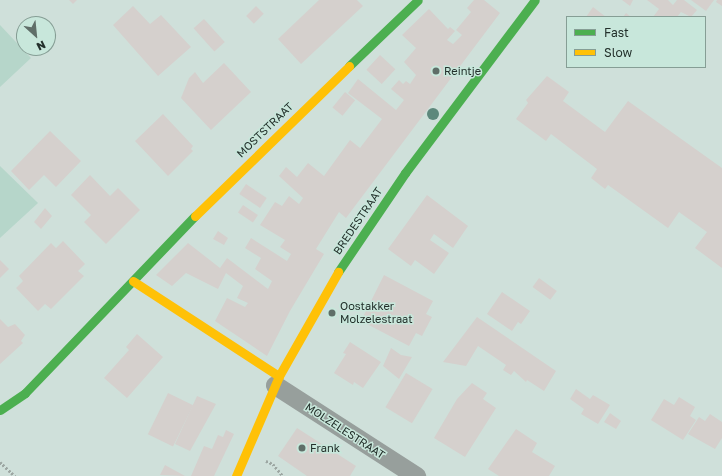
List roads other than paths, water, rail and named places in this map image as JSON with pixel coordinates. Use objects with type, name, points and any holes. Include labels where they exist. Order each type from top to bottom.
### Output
[{"type":"street","name":"MOSTSTRAAT","points":[[0,410],[25,393],[218,192],[418,0]]},
{"type":"street","name":"BREDESTRAAT","points":[[236,476],[277,381],[334,278],[405,174],[535,0]]},
{"type":"street","points":[[133,281],[277,381]]},
{"type":"street","name":"MOLZELESTRAAT","points":[[277,381],[416,476]]},
{"type":"place","name":"Reintje","points":[[436,71]]},
{"type":"place","name":"Oostakker Molzelestraat","points":[[332,313]]},
{"type":"place","name":"Frank","points":[[302,448]]}]
